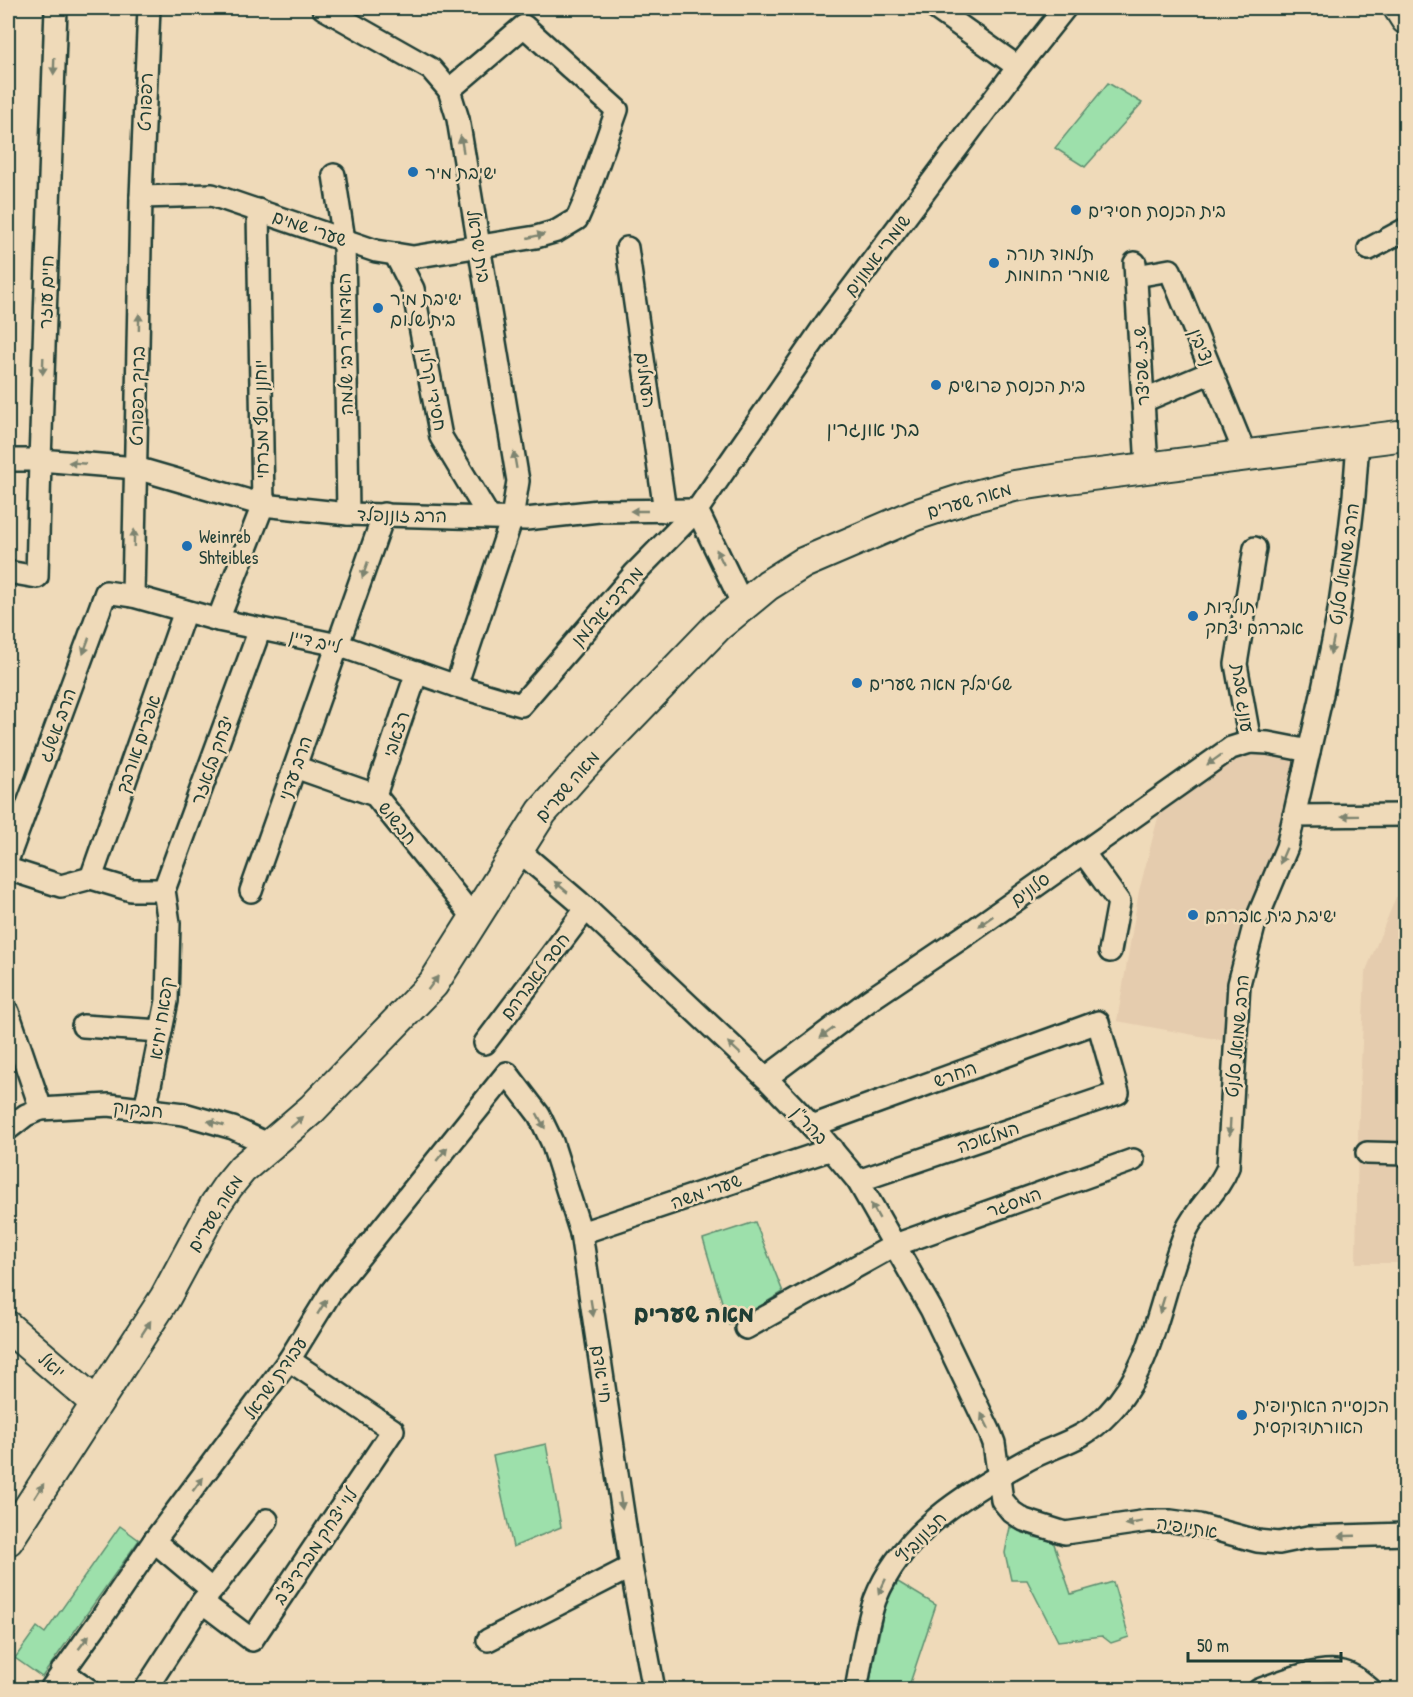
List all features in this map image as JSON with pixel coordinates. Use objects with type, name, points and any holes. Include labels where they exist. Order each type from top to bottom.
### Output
[{"type":"street","name":"חיים עוזר","points":[[8,572],[37,577],[57,8]]},
{"type":"street","name":"רפפורט","points":[[141,197],[149,8]]},
{"type":"street","name":"בית ישראל","points":[[323,8],[430,69],[449,90],[458,119],[518,481],[512,518]]},
{"type":"street","points":[[935,8],[1018,67]]},
{"type":"street","name":"שומרי אמונים","points":[[697,510],[829,319],[1065,8]]},
{"type":"street","points":[[1399,8],[1406,19]]},
{"type":"street","name":"שערי שמים","points":[[141,197],[212,195],[376,251],[413,257],[536,237],[556,231],[577,219],[617,110],[524,26],[449,90]]},
{"type":"street","name":"האדמו\"ר רבי שלמה","points":[[334,175],[344,240],[348,514]]},
{"type":"street","name":"ברוך רפפורט","points":[[133,596],[141,197]]},
{"type":"street","name":"יוחנן יוסף מזרחי","points":[[218,620],[263,505],[258,210]]},
{"type":"street","points":[[1369,249],[1406,229]]},
{"type":"street","name":"העמלים","points":[[627,248],[665,511]]},
{"type":"street","name":"חסידי קרלין","points":[[395,254],[413,290],[441,437],[489,517]]},
{"type":"street","name":"נציבין","points":[[1136,270],[1170,270],[1246,456]]},
{"type":"street","name":"ש.ז. שפיצר","points":[[1136,270],[1147,468]]},
{"type":"street","points":[[1143,401],[1212,372]]},
{"type":"street","name":"מאה שערים","points":[[8,1540],[165,1299],[215,1205],[228,1186],[242,1169],[312,1109],[427,990],[542,812],[581,768],[717,627],[768,585],[803,563],[904,520],[949,503],[1014,486],[1406,435]]},
{"type":"street","name":"הרב שמואל סלנט","points":[[998,1477],[1027,1460],[1065,1445],[1087,1432],[1117,1405],[1143,1360],[1187,1230],[1199,1209],[1223,1179],[1228,1167],[1239,984],[1254,926],[1287,847],[1309,751],[1339,607],[1354,496],[1358,442]]},
{"type":"street","name":"הרב זוננפלד","points":[[8,460],[40,460],[136,468],[263,505],[348,514],[526,519],[599,511],[697,510]]},
{"type":"street","points":[[697,510],[743,605]]},
{"type":"street","name":"מרדכי אדלמן","points":[[521,705],[635,573],[697,510]]},
{"type":"street","name":"הרב עדני","points":[[251,891],[384,514]]},
{"type":"street","points":[[456,686],[512,518]]},
{"type":"street","name":"עונג שבת","points":[[1250,742],[1236,664],[1254,548]]},
{"type":"street","name":"לייב דיין","points":[[106,592],[133,596],[218,620],[338,645],[456,686],[521,705]]},
{"type":"street","name":"הרב אשלג","points":[[8,858],[106,592]]},
{"type":"street","name":"אפרים אורבך","points":[[91,878],[185,611]]},
{"type":"street","name":"יצחק בלאזר","points":[[164,890],[260,629]]},
{"type":"street","name":"רצאבי","points":[[375,795],[417,672]]},
{"type":"street","name":"סלונים","points":[[766,1078],[871,999],[972,931],[1231,748],[1250,742],[1309,751]]},
{"type":"street","name":"חבשוש","points":[[295,767],[375,795],[474,918]]},
{"type":"street","points":[[1294,816],[1406,815]]},
{"type":"street","name":"בהר\"ן","points":[[517,849],[586,909],[766,1078],[812,1126],[858,1181],[931,1309],[989,1430],[994,1443],[998,1477]]},
{"type":"street","points":[[1083,852],[1119,903],[1110,951]]},
{"type":"street","points":[[8,869],[61,886],[91,878],[131,890],[164,890]]},
{"type":"street","name":"קפאח יחיא","points":[[145,1110],[167,1001],[169,923],[164,890]]},
{"type":"street","name":"חסד לאברהם","points":[[484,1043],[586,909]]},
{"type":"street","points":[[8,1012],[41,1109]]},
{"type":"street","name":"החרש","points":[[812,1126],[1098,1022],[1118,1093]]},
{"type":"street","points":[[83,1026],[161,1031]]},
{"type":"street","name":"חיי אדם","points":[[507,1073],[539,1115],[552,1142],[581,1233],[631,1567],[654,1689]]},
{"type":"street","name":"עבודת ישראל","points":[[50,1689],[154,1541],[289,1360],[331,1292],[507,1073]]},
{"type":"street","name":"המלאכה","points":[[858,1181],[1118,1093]]},
{"type":"street","name":"חבקוק","points":[[8,1129],[26,1115],[41,1109],[109,1105],[184,1114],[232,1128],[270,1145]]},
{"type":"street","name":"שערי משה","points":[[581,1233],[831,1149]]},
{"type":"street","points":[[1367,1153],[1406,1154]]},
{"type":"street","name":"המסגר","points":[[746,1328],[896,1245],[1133,1160]]},
{"type":"street","name":"יואל","points":[[8,1327],[96,1403]]},
{"type":"street","name":"לוי יצחק מברדיצ'ב","points":[[154,1541],[252,1640],[393,1430],[289,1360]]},
{"type":"street","name":"אתיופיה","points":[[998,1477],[1002,1500],[1012,1512],[1024,1520],[1065,1533],[1148,1521],[1171,1521],[1199,1525],[1257,1541],[1280,1543],[1308,1537],[1406,1534]]},
{"type":"street","name":"חזונוביץ","points":[[856,1689],[875,1601],[899,1555],[951,1506],[998,1477]]},
{"type":"street","points":[[145,1689],[207,1596],[267,1520]]},
{"type":"street","points":[[488,1640],[631,1567]]},
{"type":"street","points":[[62,1671],[89,1689]]},
{"type":"street","points":[[1259,1689],[1279,1682],[1334,1671],[1354,1676],[1371,1689]]},
{"type":"shaded area","name":"ישיבת בית אברהם","points":[[1248,751],[1296,758],[1279,835],[1242,939],[1227,1041],[1117,1021],[1139,891],[1162,802],[1217,764]]},
{"type":"shaded area","points":[[1396,897],[1405,897],[1405,1263],[1356,1263],[1358,1134],[1365,973]]},
{"type":"green space","points":[[1108,83],[1142,103],[1085,167],[1055,148]]},
{"type":"green space","points":[[755,1222],[783,1292],[729,1325],[703,1239]]},
{"type":"green space","points":[[546,1444],[561,1527],[513,1547],[493,1456]]},
{"type":"green space","points":[[120,1526],[139,1540],[42,1677],[15,1658],[37,1627],[45,1633]]},
{"type":"green space","points":[[1010,1527],[1034,1537],[1053,1541],[1071,1594],[1113,1582],[1129,1637],[1111,1643],[1102,1636],[1058,1641],[1027,1580],[1011,1580],[1005,1553]]},
{"type":"green space","points":[[898,1582],[936,1605],[908,1689],[868,1690],[886,1600]]},
{"type":"place","name":"ישיבת מיר","points":[[413,172]]},
{"type":"place","name":"בית הכנסת חסידים","points":[[1076,210]]},
{"type":"place","name":"תלמוד תורה שומרי החומות","points":[[994,263]]},
{"type":"place","name":"ישיבת מיר בית שלום","points":[[378,308]]},
{"type":"place","name":"בית הכנסת פרושים","points":[[936,385]]},
{"type":"place","name":"Weinreb Shteibles","points":[[187,546]]},
{"type":"place","name":"תולדות אברהם יצחק","points":[[1193,616]]},
{"type":"place","name":"שטיבלך מאה שערים","points":[[857,683]]},
{"type":"place","name":"ישיבת בית אברהם","points":[[1193,915]]},
{"type":"place","name":"הכנסייה האתיופית האורתודוקסית","points":[[1242,1415]]},
{"type":"district","name":"בתי אונגרין","points":[[873,428]]},
{"type":"district","name":"מאה שערים","points":[[694,1313]]}]
